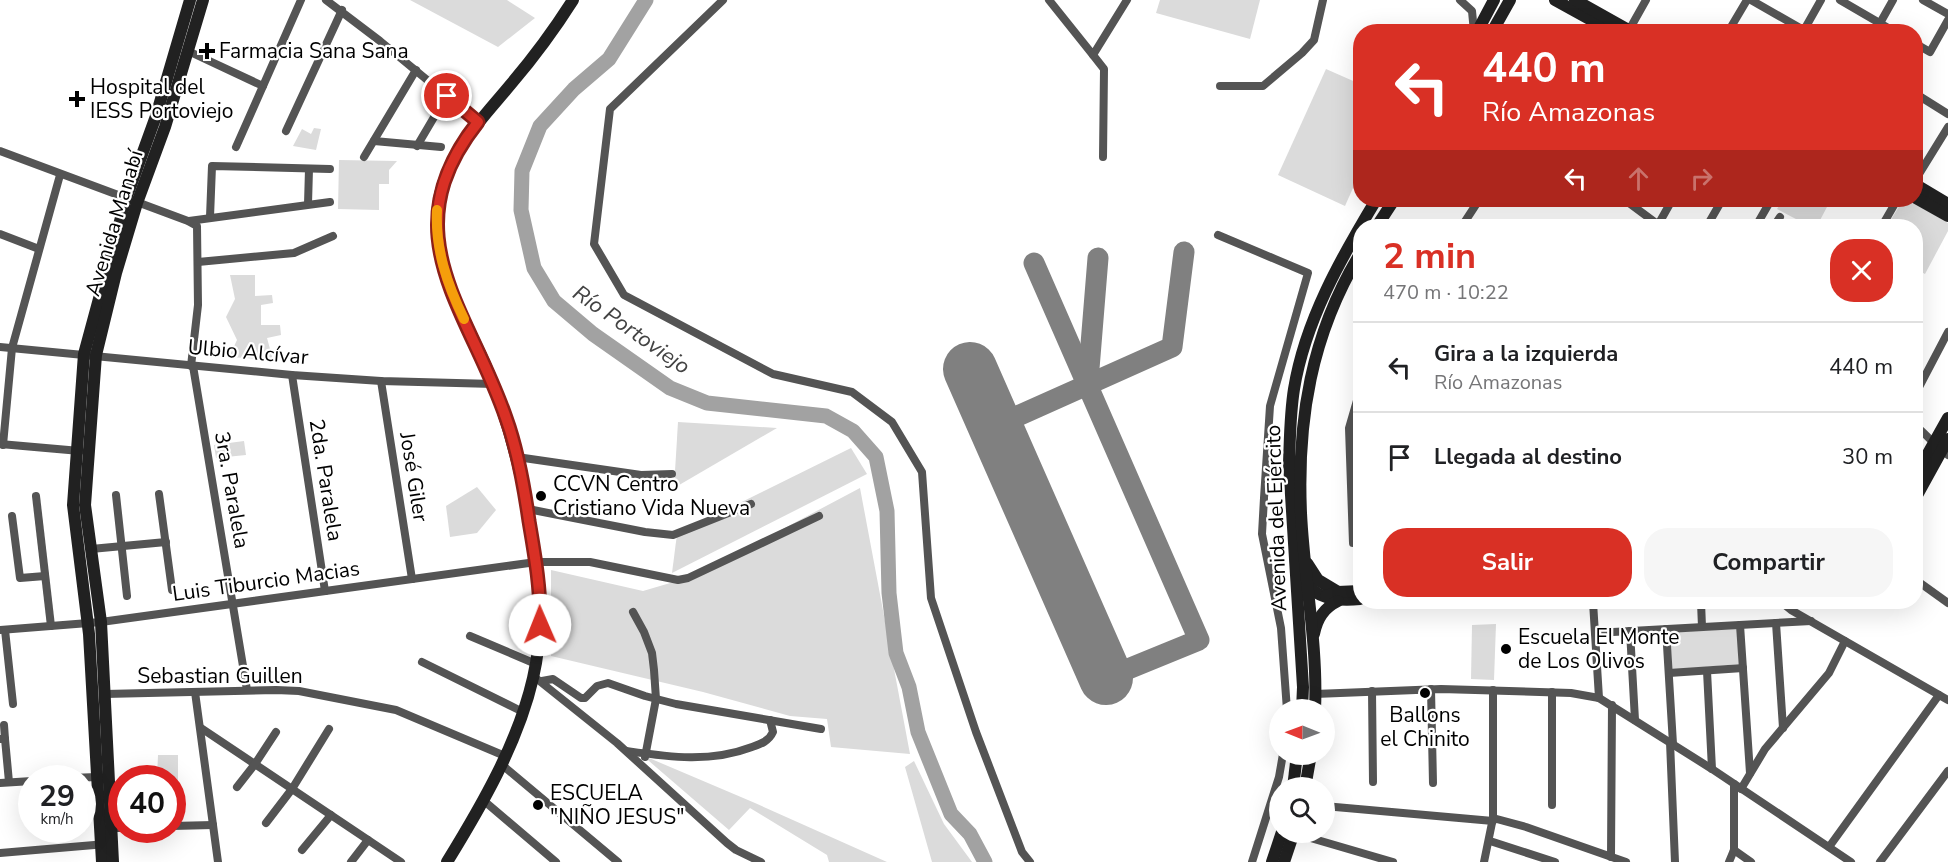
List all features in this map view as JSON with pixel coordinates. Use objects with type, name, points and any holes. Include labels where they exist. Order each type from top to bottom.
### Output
[{"type":"main road","name":"Avenida Manabí","points":[[83,451],[90,354],[117,273],[131,201],[190,0]]},
{"type":"main road","name":"Avenida Manabí","points":[[131,201],[165,127],[203,0]]},
{"type":"main road","points":[[447,862],[483,800],[523,712],[537,674],[541,608],[537,562],[528,509],[510,428],[494,384],[448,283],[437,237],[437,209],[444,179],[457,151],[478,122],[545,42],[573,0]]},
{"type":"main road","points":[[1480,24],[1494,0]]},
{"type":"main road","points":[[1496,24],[1510,0]]},
{"type":"main road","points":[[1555,0],[1598,24]]},
{"type":"main road","points":[[1575,0],[1618,24]]},
{"type":"main road","points":[[1923,189],[1948,204]]},
{"type":"main road","points":[[1923,202],[1948,216]]},
{"type":"main road","name":"Avenida del Ejército","points":[[1300,560],[1289,463],[1294,388],[1306,342],[1322,298],[1353,242]]},
{"type":"main road","name":"Avenida del Ejército","points":[[1303,699],[1300,626],[1300,464],[1303,422],[1307,389],[1327,321],[1353,267]]},
{"type":"main road","points":[[1923,482],[1941,443],[1948,418]]},
{"type":"main road","points":[[1923,466],[1941,443]]},
{"type":"main road","points":[[83,451],[94,623],[97,777],[108,817]]},
{"type":"main road","points":[[83,451],[73,505],[105,694],[108,765]]},
{"type":"main road","points":[[1300,560],[1308,586],[1325,596],[1353,598]]},
{"type":"main road","points":[[1300,560],[1318,580],[1338,596]]},
{"type":"main road","name":"Avenida del Ejército","points":[[1308,586],[1316,699]]},
{"type":"main road","points":[[1312,645],[1315,626],[1321,615],[1338,596],[1353,593]]},
{"type":"main road","points":[[1300,626],[1309,608],[1325,596]]},
{"type":"main road","points":[[102,862],[108,838]]},
{"type":"main road","points":[[1272,862],[1284,843]]},
{"type":"main road","points":[[1284,862],[1288,843]]},
{"type":"main road","points":[[106,844],[113,862]]},
{"type":"street","points":[[236,147],[301,0]]},
{"type":"street","points":[[326,0],[342,10],[417,70],[478,122]]},
{"type":"street","points":[[723,0],[610,109],[594,244],[624,296],[773,374],[852,392],[892,422],[922,472],[931,598],[976,732],[1022,852],[1030,862]]},
{"type":"street","points":[[1049,0],[1104,69],[1103,157]]},
{"type":"street","points":[[1093,55],[1127,0]]},
{"type":"street","points":[[1220,86],[1263,86],[1314,40],[1323,0]]},
{"type":"street","points":[[1460,0],[1473,11],[1475,24]]},
{"type":"street","points":[[1634,24],[1646,0]]},
{"type":"street","points":[[1733,24],[1749,0],[1792,24]]},
{"type":"street","points":[[1809,24],[1821,0]]},
{"type":"street","points":[[1840,0],[1880,23],[1893,0]]},
{"type":"street","points":[[1923,0],[1948,15]]},
{"type":"street","points":[[286,131],[342,10]]},
{"type":"street","points":[[1923,48],[1930,52],[1948,20]]},
{"type":"street","points":[[188,51],[263,86]]},
{"type":"street","points":[[364,157],[417,70]]},
{"type":"street","points":[[1923,98],[1948,114]]},
{"type":"street","points":[[417,146],[443,102]]},
{"type":"street","points":[[1923,168],[1948,127]]},
{"type":"street","points":[[374,141],[441,147]]},
{"type":"street","points":[[0,151],[188,221],[330,202]]},
{"type":"street","points":[[210,218],[212,166],[330,169]]},
{"type":"street","points":[[308,204],[309,169]]},
{"type":"street","points":[[60,175],[12,348],[2,444],[83,451]]},
{"type":"street","points":[[1634,207],[1650,219]]},
{"type":"street","name":"3ra. Paralela","points":[[188,221],[194,223],[198,231],[198,305],[192,366],[247,690]]},
{"type":"street","points":[[0,234],[39,249]]},
{"type":"street","points":[[1218,235],[1308,273],[1270,406],[1263,498],[1262,534],[1281,628],[1286,699]]},
{"type":"street","points":[[198,262],[294,253],[333,236]]},
{"type":"street","points":[[1923,382],[1944,349],[1948,332]]},
{"type":"street","name":"Ulbio Alcívar","points":[[0,347],[292,375],[381,381],[494,384]]},
{"type":"street","name":"2da. Paralela","points":[[292,375],[325,591]]},
{"type":"street","name":"José Giler","points":[[381,381],[412,579]]},
{"type":"street","points":[[1353,414],[1349,428],[1353,543]]},
{"type":"street","points":[[1923,431],[1941,443]]},
{"type":"street","points":[[517,458],[640,475],[672,474]]},
{"type":"street","points":[[159,494],[172,590]]},
{"type":"street","points":[[116,495],[127,596]]},
{"type":"street","points":[[36,496],[51,627]]},
{"type":"street","points":[[528,509],[645,532],[673,535],[751,504]]},
{"type":"street","points":[[12,516],[20,578],[45,576]]},
{"type":"street","name":"Luis Tiburcio Macias","points":[[3,630],[94,623],[537,562],[590,562],[678,580],[688,578],[819,516]]},
{"type":"street","points":[[90,549],[166,542]]},
{"type":"street","points":[[1923,585],[1948,603]]},
{"type":"street","points":[[1593,609],[1599,698]]},
{"type":"street","points":[[1701,609],[1702,627]]},
{"type":"street","points":[[1792,609],[1948,700]]},
{"type":"street","points":[[633,612],[652,653],[656,699],[643,766]]},
{"type":"street","points":[[1595,633],[1811,621]]},
{"type":"street","points":[[1776,623],[1783,728]]},
{"type":"street","points":[[1740,625],[1750,773]]},
{"type":"street","points":[[1666,629],[1675,862]]},
{"type":"street","points":[[3,630],[13,704]]},
{"type":"street","points":[[1630,631],[1635,720]]},
{"type":"street","points":[[470,636],[537,674],[643,766],[747,862]]},
{"type":"street","points":[[1729,862],[1734,850],[1738,786],[1750,773],[1765,749],[1829,673],[1845,641]]},
{"type":"street","points":[[422,662],[523,712]]},
{"type":"street","points":[[1669,673],[1743,668]]},
{"type":"street","points":[[1707,670],[1712,769]]},
{"type":"street","points":[[537,674],[553,678],[581,698],[585,698],[597,686],[608,682],[656,699],[821,729]]},
{"type":"street","points":[[1316,694],[1431,689],[1552,692],[1599,698],[1712,769],[1851,862]]},
{"type":"street","points":[[1431,689],[1433,783]]},
{"type":"street","name":"Sebastian Guillen","points":[[105,694],[247,690],[299,691],[375,705],[404,713],[503,760],[618,862]]},
{"type":"street","points":[[1484,862],[1493,820],[1493,690]]},
{"type":"street","points":[[1372,691],[1373,782]]},
{"type":"street","points":[[195,692],[218,862]]},
{"type":"street","points":[[1552,692],[1552,805]]},
{"type":"street","points":[[1829,847],[1939,695]]},
{"type":"street","points":[[1611,857],[1612,705]]},
{"type":"street","points":[[627,752],[681,758],[736,754],[760,744],[771,736],[773,727],[770,720]]},
{"type":"street","points":[[4,725],[2,739],[5,782]]},
{"type":"street","points":[[201,728],[401,862]]},
{"type":"street","points":[[266,824],[292,789],[329,729]]},
{"type":"street","points":[[237,787],[276,732]]},
{"type":"street","points":[[1252,862],[1281,765]]},
{"type":"street","points":[[1880,862],[1948,771]]},
{"type":"street","points":[[483,800],[556,862]]},
{"type":"street","points":[[1335,807],[1493,820],[1526,826],[1626,862]]},
{"type":"street","points":[[302,850],[331,815]]},
{"type":"street","points":[[186,826],[213,825]]},
{"type":"street","points":[[351,862],[368,840]]},
{"type":"street","points":[[1490,841],[1555,862]]},
{"type":"street","points":[[1319,843],[1362,858],[1393,862]]},
{"type":"street","points":[[0,853],[106,844]]},
{"type":"street","points":[[736,850],[761,862]]},
{"type":"street","points":[[1734,850],[1750,862]]},
{"type":"street","points":[[1593,862],[1597,852]]},
{"type":"shaded area","points":[[410,0],[507,0],[535,18],[498,47]]},
{"type":"shaded area","points":[[1160,0],[1260,0],[1250,39],[1156,13]]},
{"type":"shaded area","points":[[1326,69],[1353,81],[1353,188],[1345,206],[1278,175]]},
{"type":"shaded area","points":[[314,128],[321,129],[316,150],[293,146],[302,129],[311,134]]},
{"type":"shaded area","points":[[339,160],[397,161],[389,170],[389,184],[379,184],[379,210],[338,209]]},
{"type":"shaded area","points":[[1778,207],[1827,207],[1821,219],[1796,219],[1777,209]]},
{"type":"shaded area","points":[[1899,207],[1922,207],[1948,223],[1948,231],[1925,274],[1923,273],[1923,219],[1891,219]]},
{"type":"shaded area","points":[[230,275],[255,275],[255,296],[272,295],[273,303],[261,305],[261,325],[280,325],[281,335],[267,338],[273,360],[229,357],[237,340],[226,317],[235,299]]},
{"type":"shaded area","points":[[678,422],[777,428],[674,488]]},
{"type":"shaded area","points":[[244,441],[246,455],[216,458],[214,445]]},
{"type":"shaded area","points":[[851,448],[867,474],[672,573],[677,534]]},
{"type":"shaded area","points":[[477,487],[496,510],[477,533],[450,537],[446,506]]},
{"type":"shaded area","points":[[860,488],[910,754],[831,747],[827,719],[790,716],[703,692],[551,656],[551,570],[643,591],[694,576]]},
{"type":"shaded area","points":[[1496,624],[1494,680],[1471,679],[1472,625]]},
{"type":"shaded area","points":[[1737,629],[1739,664],[1672,670],[1670,632]]},
{"type":"shaded area","points":[[158,755],[178,755],[178,765],[158,765]]},
{"type":"shaded area","points":[[642,755],[887,862],[829,862],[827,855],[750,808],[729,830]]},
{"type":"shaded area","points":[[914,761],[944,824],[972,862],[932,862],[905,767]]},
{"type":"waterway","name":"Río Portoviejo","points":[[646,0],[609,59],[574,89],[540,126],[522,171],[521,210],[534,268],[554,301],[593,334],[670,388],[707,403],[826,416],[853,431],[876,457],[887,511],[889,593],[896,653],[909,687],[918,732],[951,814],[970,834],[985,862]]},
{"type":"taxiway","points":[[995,426],[1172,347],[1184,252]]},
{"type":"taxiway","points":[[1088,381],[1098,258]]},
{"type":"taxiway","points":[[1034,263],[1199,640],[1106,678]]},
{"type":"runway","points":[[970,369],[1106,678]]},
{"type":"slow traffic","points":[[437,210],[436,224],[440,254],[445,274],[464,319]]},
{"type":"place","name":"Farmacia Sana Sana","points":[[207,51]]},
{"type":"place","name":"Hospital del IESS Portoviejo","points":[[77,99]]},
{"type":"place","name":"CCVN Centro Cristiano Vida Nueva","points":[[541,496]]},
{"type":"place","name":"Escuela El Monte de Los Olivos","points":[[1506,649]]},
{"type":"place","name":"Ballons el Chinito","points":[[1425,693]]},
{"type":"place","name":"ESCUELA \"NIÑO JESUS\"","points":[[538,805]]},
{"type":"route","points":[[447,96],[478,122],[452,159],[444,179],[437,209],[437,237],[445,274],[494,384],[510,428],[537,562],[541,608],[540,625]]}]
